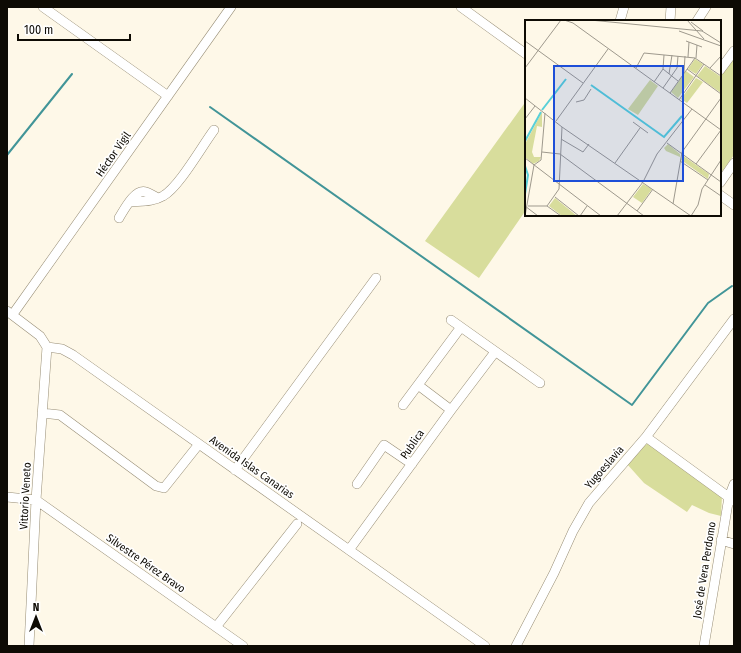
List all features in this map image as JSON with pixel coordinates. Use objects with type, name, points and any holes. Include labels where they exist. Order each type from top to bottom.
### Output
[{"type":"street","points":[[43,7],[168,96]]},
{"type":"street","name":"Héctor Vigil","points":[[10,313],[231,7]]},
{"type":"street","points":[[670,20],[671,7]]},
{"type":"street","points":[[698,20],[706,7]]},
{"type":"street","points":[[467,9],[525,53]]},
{"type":"street","points":[[721,69],[734,51]]},
{"type":"street","points":[[119,218],[130,202],[158,198],[172,189],[214,130]]},
{"type":"street","points":[[721,181],[734,163]]},
{"type":"street","points":[[721,196],[734,205]]},
{"type":"street","points":[[236,470],[376,278]]},
{"type":"street","points":[[10,313],[40,336],[47,347]]},
{"type":"street","name":"Yugoeslavia","points":[[516,646],[554,573],[573,531],[589,503],[646,436],[734,319]]},
{"type":"street","points":[[451,320],[540,383]]},
{"type":"street","points":[[404,405],[461,327]]},
{"type":"street","name":"Avenida Islas Canarias","points":[[47,347],[62,349],[74,355],[485,646]]},
{"type":"street","name":"Vittorio Veneto","points":[[29,646],[36,500],[47,347]]},
{"type":"street","name":"Publica","points":[[349,550],[495,352]]},
{"type":"street","points":[[418,385],[451,410]]},
{"type":"street","points":[[42,413],[60,415],[156,486],[164,488],[199,444]]},
{"type":"street","points":[[646,436],[732,499]]},
{"type":"street","points":[[357,484],[384,445],[412,464]]},
{"type":"street","name":"José de Vera Perdomo","points":[[704,646],[721,540],[732,499],[734,484]]},
{"type":"street","points":[[7,497],[36,500]]},
{"type":"street","name":"Silvestre Pérez Bravo","points":[[36,500],[243,646]]},
{"type":"street","points":[[216,627],[297,524]]},
{"type":"street","points":[[721,540],[734,544]]},
{"type":"green space","points":[[734,57],[734,155],[721,173],[721,76]]},
{"type":"green space","points":[[525,104],[525,211],[479,278],[425,241]]},
{"type":"green space","points":[[647,444],[650,444],[722,496],[721,516],[709,513],[692,505],[687,512],[644,483],[627,464]]},
{"type":"waterway","points":[[7,155],[72,74]]},
{"type":"waterway","points":[[210,107],[632,405],[708,303],[732,286]]}]
